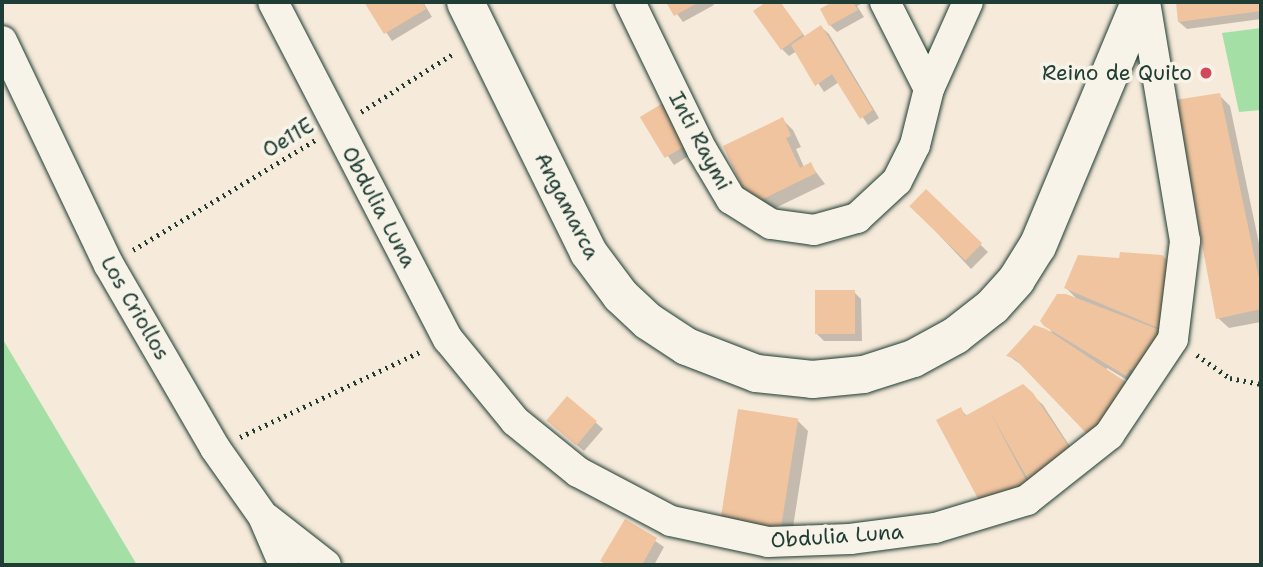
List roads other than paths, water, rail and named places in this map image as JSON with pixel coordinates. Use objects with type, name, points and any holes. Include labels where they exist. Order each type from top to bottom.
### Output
[{"type":"street","name":"Obdulia Luna","points":[[272,2],[448,339],[515,421],[578,472],[671,521],[768,542],[850,539],[935,528],[1027,500],[1109,435],[1173,339],[1185,241],[1142,2]]},
{"type":"street","name":"Angamarca","points":[[465,2],[588,252],[620,295],[648,321],[686,346],[756,373],[812,379],[863,374],[913,358],[955,335],[992,306],[1016,279],[1038,246],[1142,2]]},
{"type":"street","name":"Inti Raymi","points":[[630,2],[702,150],[731,199],[771,224],[814,230],[857,218],[897,181],[915,145],[929,89],[968,2]]},
{"type":"street","points":[[886,2],[929,89]]},
{"type":"street","name":"Los Criollos","points":[[2,41],[109,265],[215,448],[263,516],[284,565]]},
{"type":"street","points":[[263,516],[326,565]]},
{"type":"place","name":"Reino de Quito","points":[[1206,73]]}]
